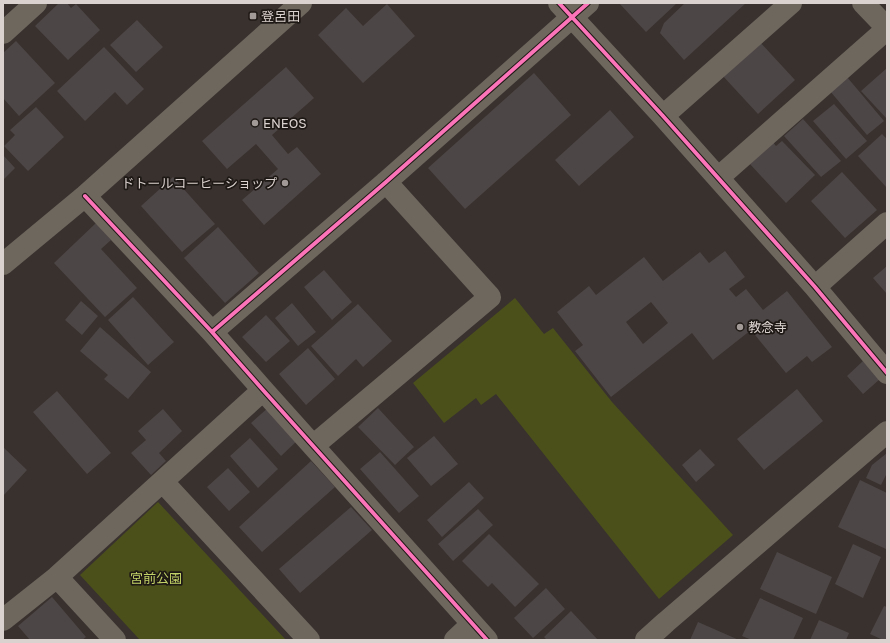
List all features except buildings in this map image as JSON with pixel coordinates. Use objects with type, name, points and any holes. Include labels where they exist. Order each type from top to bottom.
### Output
[{"type":"street","points":[[3,33],[36,3]]},
{"type":"street","points":[[3,264],[86,196],[301,3]]},
{"type":"street","points":[[212,332],[386,182],[566,10],[588,3]]},
{"type":"street","points":[[663,116],[791,3]]},
{"type":"street","points":[[718,178],[887,29],[863,3]]},
{"type":"street","points":[[566,10],[663,116],[815,287],[887,373]]},
{"type":"street","points":[[313,446],[490,298],[386,182]]},
{"type":"street","points":[[86,196],[212,332],[487,640]]},
{"type":"street","points":[[815,287],[887,222]]},
{"type":"street","points":[[3,620],[57,577],[263,390]]},
{"type":"street","points":[[646,640],[887,432]]},
{"type":"street","points":[[163,482],[309,640]]},
{"type":"street","points":[[57,577],[115,640]]},
{"type":"street","points":[[455,640],[472,624]]},
{"type":"green space","points":[[515,298],[544,334],[553,328],[612,402],[733,535],[659,599],[496,394],[481,405],[476,398],[444,423],[413,383]]},
{"type":"green space","name":"宮前公園","points":[[158,502],[286,640],[140,640],[80,575]]},
{"type":"cycle path","points":[[559,3],[663,116],[815,287],[887,373]]},
{"type":"cycle path","points":[[212,332],[386,182],[588,3]]},
{"type":"cycle path","points":[[85,196],[212,332],[487,640]]},
{"type":"place","name":"登呂田","points":[[253,16]]},
{"type":"place","name":"ENEOS","points":[[255,123]]},
{"type":"place","name":"ドトールコーヒーショップ","points":[[285,183]]},
{"type":"place","name":"教念寺","points":[[740,327]]}]
